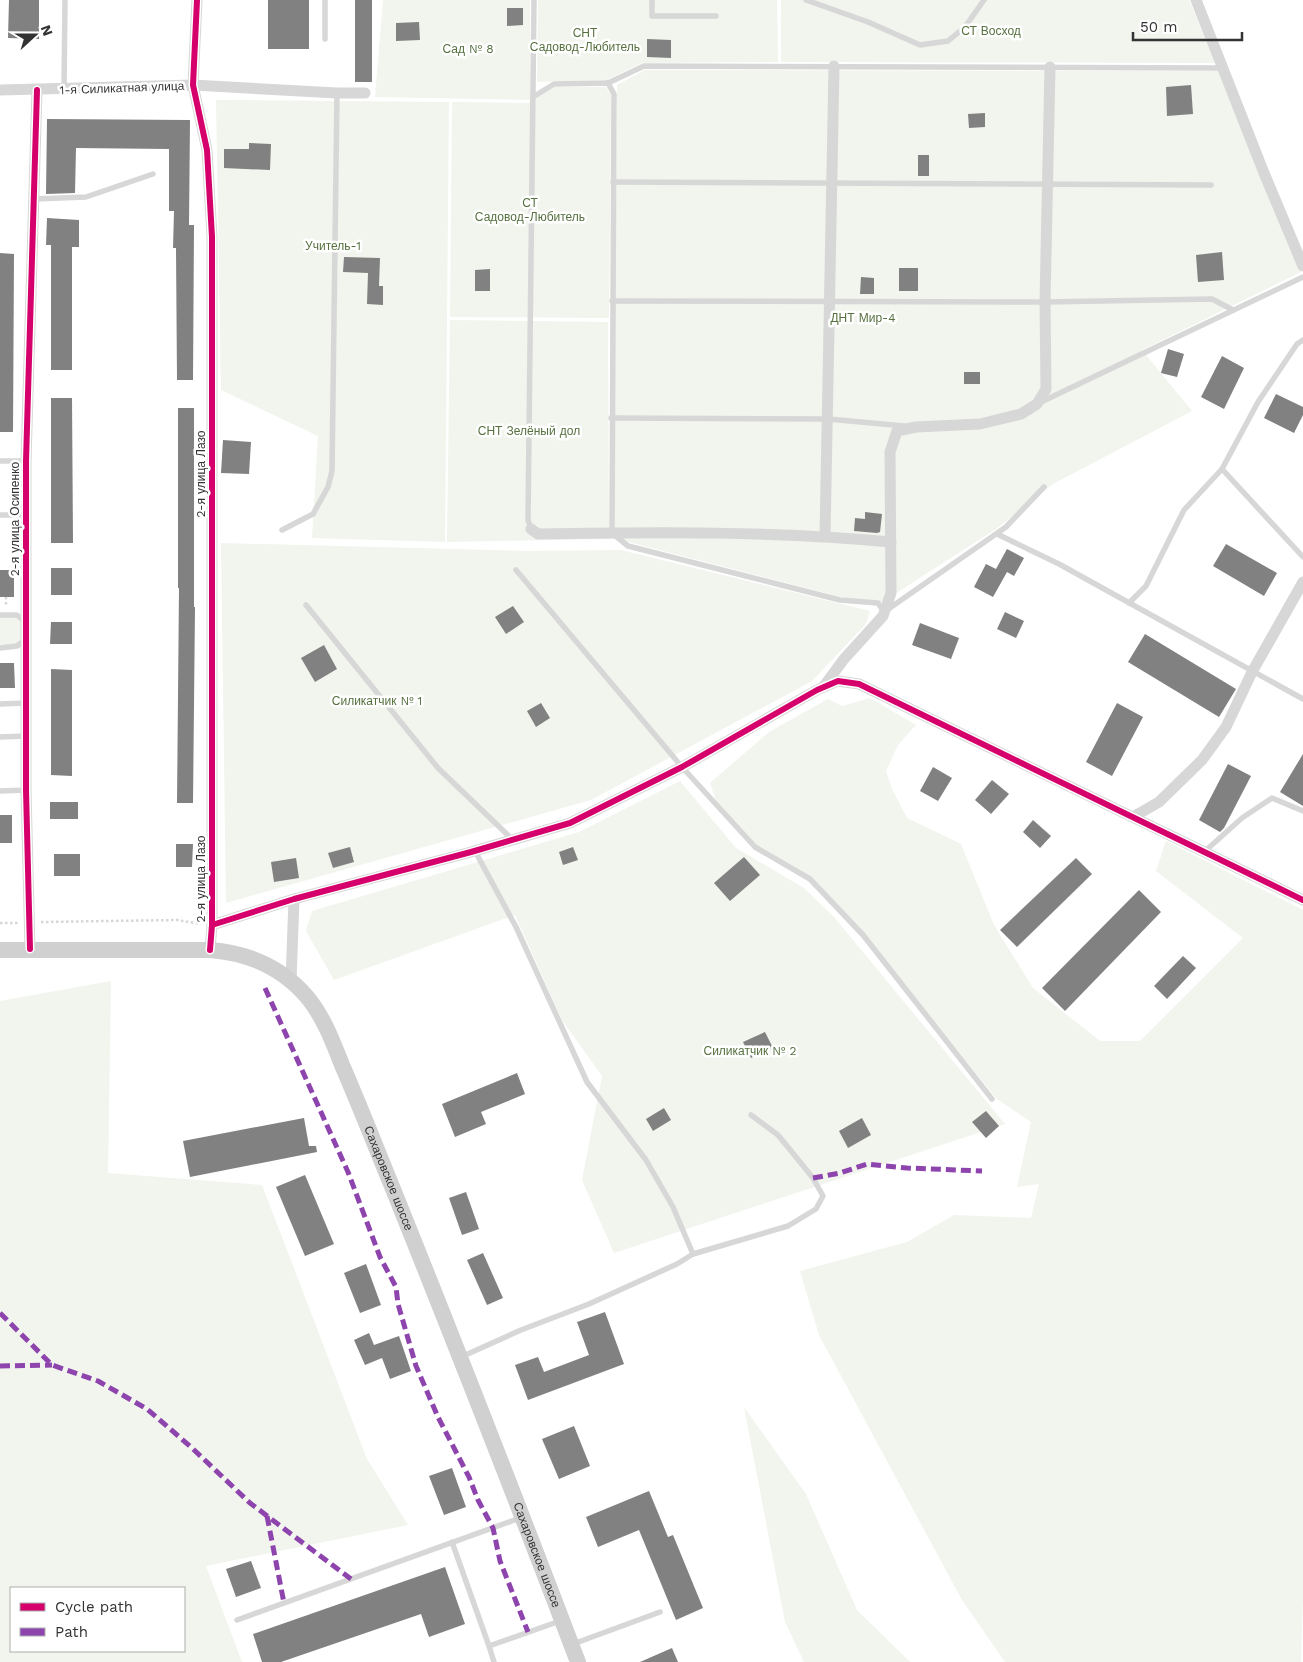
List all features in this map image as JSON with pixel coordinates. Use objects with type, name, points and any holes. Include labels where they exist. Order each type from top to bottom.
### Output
[{"type":"main road","name":"Сахаровское шоссе","points":[[0,950],[210,950],[230,952],[249,957],[275,970],[291,981],[309,1000],[327,1030],[352,1088],[461,1358],[578,1662]]},
{"type":"street","name":"2-я улица Лазо","points":[[197,0],[193,85],[207,150],[212,237],[212,925],[210,950]]},
{"type":"street","points":[[1196,0],[1303,266]]},
{"type":"street","points":[[825,536],[834,66]]},
{"type":"street","points":[[823,688],[844,659],[883,616],[891,593],[890,452],[897,431],[916,427],[980,424],[1021,414],[1038,404],[1046,389],[1045,302],[1050,67]]},
{"type":"street","name":"1-я Силикатная улица","points":[[0,90],[64,90],[193,85],[364,93]]},
{"type":"street","name":"2-я улица Осипенко","points":[[30,949],[26,790],[27,634],[25,515],[37,90]]},
{"type":"street","points":[[531,529],[538,534],[612,533],[825,536],[891,542]]},
{"type":"street","points":[[1133,817],[1158,802],[1202,760],[1226,726],[1252,672],[1303,582]]},
{"type":"street","points":[[212,925],[294,899],[475,851],[570,823],[682,767],[838,681],[859,684],[1303,900]]},
{"type":"street","points":[[291,981],[294,899]]},
{"type":"lane","points":[[64,90],[65,0]]},
{"type":"lane","points":[[325,0],[325,39]]},
{"type":"lane","points":[[531,529],[528,511],[534,0]]},
{"type":"lane","points":[[652,0],[652,16],[716,16]]},
{"type":"lane","points":[[806,0],[868,22],[920,45],[948,41],[965,27],[984,0]]},
{"type":"lane","points":[[533,97],[554,84],[608,84],[644,66],[1223,68]]},
{"type":"lane","points":[[608,84],[614,94],[611,418],[612,533],[628,546],[840,600],[878,603],[884,612],[1006,527],[1044,487]]},
{"type":"lane","points":[[282,530],[313,514],[328,487],[332,470],[337,93]]},
{"type":"lane","points":[[34,198],[86,197],[153,174]]},
{"type":"lane","points":[[613,182],[1211,184]]},
{"type":"lane","points":[[1038,404],[1303,277]]},
{"type":"lane","points":[[612,301],[1045,302],[1212,299],[1233,310]]},
{"type":"lane","points":[[1129,603],[1146,586],[1184,510],[1222,469],[1258,402],[1297,344],[1303,340]]},
{"type":"lane","points":[[611,418],[828,419],[916,427]]},
{"type":"lane","points":[[0,461],[26,461]]},
{"type":"lane","points":[[1222,469],[1303,557]]},
{"type":"lane","points":[[0,515],[25,515]]},
{"type":"lane","points":[[997,534],[1059,564],[1303,699]]},
{"type":"lane","points":[[516,570],[682,767],[755,847],[810,879],[863,935],[992,1099]]},
{"type":"lane","points":[[306,606],[438,768],[512,840]]},
{"type":"lane","points":[[0,615],[17,615],[23,619],[27,634],[23,643],[17,646],[0,648]]},
{"type":"lane","points":[[0,704],[26,703]]},
{"type":"lane","points":[[0,736],[26,736]]},
{"type":"lane","points":[[0,791],[26,790]]},
{"type":"lane","points":[[1204,852],[1242,818],[1272,798],[1303,810]]},
{"type":"lane","points":[[475,851],[516,927],[587,1082],[646,1160],[673,1207],[692,1254]]},
{"type":"lane","points":[[461,1358],[521,1330],[615,1292],[677,1264],[692,1254],[788,1226],[816,1209],[823,1196],[813,1178],[778,1136],[751,1115]]},
{"type":"lane","points":[[236,1620],[522,1517]]},
{"type":"lane","points":[[452,1542],[494,1662]]},
{"type":"lane","points":[[571,1645],[660,1612]]},
{"type":"lane","points":[[489,1646],[562,1620]]},
{"type":"path","points":[[0,923],[177,920],[212,925]]},
{"type":"green space","name":"Сад № 8","points":[[383,0],[530,0],[530,100],[375,97]]},
{"type":"green space","name":"СНТ Садовод-Любитель","points":[[538,0],[777,0],[778,62],[642,63],[606,80],[537,82]]},
{"type":"green space","name":"СТ Восход","points":[[781,0],[1189,0],[1215,63],[781,62]]},
{"type":"green space","name":"ДНТ Мир-4","points":[[645,70],[1220,71],[1301,272],[1142,350],[1192,411],[1053,484],[996,529],[876,606],[613,538],[617,85]]},
{"type":"green space","name":"СТ Садовод-Любитель","points":[[554,87],[606,87],[611,95],[609,318],[450,317],[452,102],[528,103]]},
{"type":"green space","name":"Учитель-1","points":[[216,100],[449,102],[445,542],[312,538],[318,436],[221,390]]},
{"type":"green space","name":"СНТ Зелёный дол","points":[[450,320],[608,322],[609,539],[447,542]]},
{"type":"green space","name":"Силикатчик № 1","points":[[221,543],[525,551],[621,550],[870,611],[866,624],[812,681],[591,800],[226,903]]},
{"type":"green space","points":[[0,615],[17,615],[20,619],[23,630],[17,646],[0,648]]},
{"type":"green space","points":[[870,698],[916,725],[898,745],[886,771],[892,789],[907,818],[961,844],[994,925],[1033,988],[1100,1041],[1140,1041],[1243,938],[1156,871],[1166,841],[1303,910],[1303,1595],[1301,1662],[1005,1662],[962,1600],[819,1335],[800,1271],[907,1242],[954,1215],[1031,1218],[1039,1184],[1017,1187],[1031,1122],[997,1099],[863,935],[810,879],[755,847],[718,807],[710,783],[769,732],[828,699],[842,706]]},
{"type":"green space","name":"Силикатчик № 2","points":[[680,781],[736,848],[804,888],[834,917],[1005,1124],[614,1253],[582,1180],[602,1076],[562,1020],[515,915],[334,980],[306,931],[312,911],[579,832]]},
{"type":"green space","points":[[111,981],[108,1173],[262,1185],[367,1459],[408,1525],[206,1566],[242,1662],[0,1662],[0,1001]]},
{"type":"green space","points":[[744,1407],[806,1494],[857,1610],[910,1662],[804,1662],[785,1622]]},
{"type":"building","points":[[9,0],[39,0],[39,39],[8,38]]},
{"type":"building","points":[[268,0],[309,0],[309,49],[268,49]]},
{"type":"building","points":[[355,0],[372,0],[372,82],[355,82]]},
{"type":"building","points":[[507,8],[523,8],[523,25],[507,26]]},
{"type":"building","points":[[419,22],[420,40],[396,41],[396,23]]},
{"type":"building","points":[[647,39],[671,40],[671,58],[647,57]]},
{"type":"building","points":[[1191,85],[1193,114],[1167,116],[1166,87]]},
{"type":"building","points":[[985,113],[985,127],[969,128],[968,114]]},
{"type":"building","points":[[47,119],[190,120],[189,225],[194,225],[193,380],[177,380],[176,248],[173,248],[174,211],[169,211],[169,149],[76,148],[75,193],[46,194]]},
{"type":"building","points":[[249,143],[271,144],[270,170],[224,168],[224,149],[249,149]]},
{"type":"building","points":[[918,155],[929,155],[929,176],[918,176]]},
{"type":"building","points":[[47,218],[79,220],[79,247],[72,247],[72,370],[51,370],[51,245],[46,245]]},
{"type":"building","points":[[1222,252],[1224,280],[1198,282],[1196,255]]},
{"type":"building","points":[[0,253],[14,254],[13,432],[0,432]]},
{"type":"building","points":[[344,257],[380,258],[379,286],[383,286],[383,305],[367,304],[368,273],[343,272]]},
{"type":"building","points":[[899,268],[918,268],[918,291],[899,291]]},
{"type":"building","points":[[490,269],[490,291],[475,291],[475,270]]},
{"type":"building","points":[[861,277],[874,278],[874,294],[860,294]]},
{"type":"building","points":[[1168,349],[1184,354],[1177,377],[1161,373]]},
{"type":"building","points":[[1222,356],[1244,368],[1224,409],[1201,397]]},
{"type":"building","points":[[964,372],[980,372],[980,384],[964,384]]},
{"type":"building","points":[[1276,394],[1303,407],[1303,415],[1294,433],[1264,418]]},
{"type":"building","points":[[51,398],[72,398],[73,543],[51,543]]},
{"type":"building","points":[[178,408],[194,408],[195,607],[193,803],[177,803]]},
{"type":"building","points":[[223,440],[251,442],[249,474],[221,473]]},
{"type":"building","points":[[865,512],[882,514],[880,532],[854,531],[855,518],[865,519]]},
{"type":"building","points":[[1226,544],[1277,573],[1264,596],[1213,566]]},
{"type":"building","points":[[1007,549],[1024,558],[1014,576],[1007,572],[993,597],[974,587],[986,564],[996,569]]},
{"type":"building","points":[[51,568],[72,568],[72,595],[51,595]]},
{"type":"building","points":[[0,570],[14,570],[14,597],[0,597]]},
{"type":"building","points":[[513,606],[524,622],[506,634],[495,617]]},
{"type":"building","points":[[1005,612],[1024,621],[1016,638],[997,629]]},
{"type":"building","points":[[51,622],[72,622],[72,644],[50,644]]},
{"type":"building","points":[[920,623],[959,638],[951,659],[912,645]]},
{"type":"building","points":[[1145,634],[1236,689],[1219,717],[1128,662]]},
{"type":"building","points":[[324,645],[337,669],[315,682],[301,658]]},
{"type":"building","points":[[0,663],[14,663],[15,688],[0,688]]},
{"type":"building","points":[[51,669],[72,670],[72,776],[51,775]]},
{"type":"building","points":[[541,703],[550,718],[536,727],[527,711]]},
{"type":"building","points":[[1117,703],[1143,717],[1112,776],[1086,762]]},
{"type":"building","points":[[1303,754],[1303,806],[1280,792]]},
{"type":"building","points":[[1228,764],[1251,776],[1224,828],[1220,832],[1199,820]]},
{"type":"building","points":[[933,767],[952,778],[938,801],[920,791]]},
{"type":"building","points":[[992,780],[1009,794],[991,814],[975,800]]},
{"type":"building","points":[[50,802],[78,802],[78,819],[50,819]]},
{"type":"building","points":[[0,815],[12,815],[12,843],[0,843]]},
{"type":"building","points":[[1033,820],[1051,836],[1040,848],[1023,832]]},
{"type":"building","points":[[176,844],[193,844],[192,867],[176,867]]},
{"type":"building","points":[[350,847],[354,862],[333,868],[328,853]]},
{"type":"building","points":[[573,847],[578,860],[563,865],[559,852]]},
{"type":"building","points":[[54,854],[80,854],[80,876],[54,876]]},
{"type":"building","points":[[744,857],[760,875],[730,901],[714,883]]},
{"type":"building","points":[[296,858],[299,878],[274,882],[271,862]]},
{"type":"building","points":[[1076,858],[1092,874],[1017,947],[1000,930]]},
{"type":"building","points":[[1139,890],[1161,912],[1065,1011],[1042,988]]},
{"type":"building","points":[[1183,956],[1196,968],[1167,999],[1154,986]]},
{"type":"building","points":[[765,1032],[773,1048],[751,1058],[743,1042]]},
{"type":"building","points":[[517,1073],[525,1094],[481,1112],[486,1124],[455,1137],[442,1104]]},
{"type":"building","points":[[664,1108],[671,1120],[653,1131],[646,1119]]},
{"type":"building","points":[[986,1111],[999,1126],[986,1138],[972,1122]]},
{"type":"building","points":[[304,1118],[309,1146],[316,1146],[317,1152],[190,1177],[183,1141]]},
{"type":"building","points":[[862,1118],[871,1135],[848,1148],[839,1131]]},
{"type":"building","points":[[305,1175],[334,1244],[305,1256],[276,1187]]},
{"type":"building","points":[[466,1192],[479,1229],[462,1235],[449,1198]]},
{"type":"building","points":[[483,1253],[503,1298],[487,1305],[467,1260]]},
{"type":"building","points":[[366,1264],[381,1305],[360,1313],[344,1273]]},
{"type":"building","points":[[605,1312],[624,1364],[528,1400],[515,1365],[538,1357],[544,1372],[589,1355],[577,1322]]},
{"type":"building","points":[[369,1333],[374,1345],[399,1336],[411,1371],[390,1379],[382,1358],[365,1365],[354,1340]]},
{"type":"building","points":[[574,1426],[590,1466],[559,1479],[542,1439]]},
{"type":"building","points":[[452,1468],[466,1507],[444,1515],[429,1476]]},
{"type":"building","points":[[649,1491],[668,1537],[673,1535],[703,1608],[676,1620],[639,1530],[598,1547],[586,1517]]},
{"type":"building","points":[[251,1561],[261,1588],[236,1597],[226,1569]]},
{"type":"building","points":[[445,1567],[465,1624],[429,1637],[421,1614],[281,1662],[262,1662],[253,1634]]},
{"type":"building","points":[[672,1648],[678,1662],[640,1662]]},
{"type":"marked path","points":[[265,988],[348,1172],[380,1257],[396,1287],[398,1304],[416,1366],[438,1417],[493,1528],[500,1561],[528,1632]]},
{"type":"marked path","points":[[813,1178],[840,1173],[867,1164],[907,1168],[982,1171]]},
{"type":"marked path","points":[[0,1313],[52,1365],[98,1381],[147,1409],[191,1447],[250,1503],[351,1579]]},
{"type":"marked path","points":[[0,1366],[52,1365]]},
{"type":"marked path","points":[[267,1516],[284,1603]]},
{"type":"cycle path","points":[[197,0],[193,85],[207,150],[212,237],[212,925],[210,950]]},
{"type":"cycle path","points":[[30,949],[26,790],[26,461],[37,90]]},
{"type":"cycle path","points":[[212,925],[294,899],[471,852],[570,823],[682,767],[817,690],[838,681],[859,684],[1303,900]]}]
